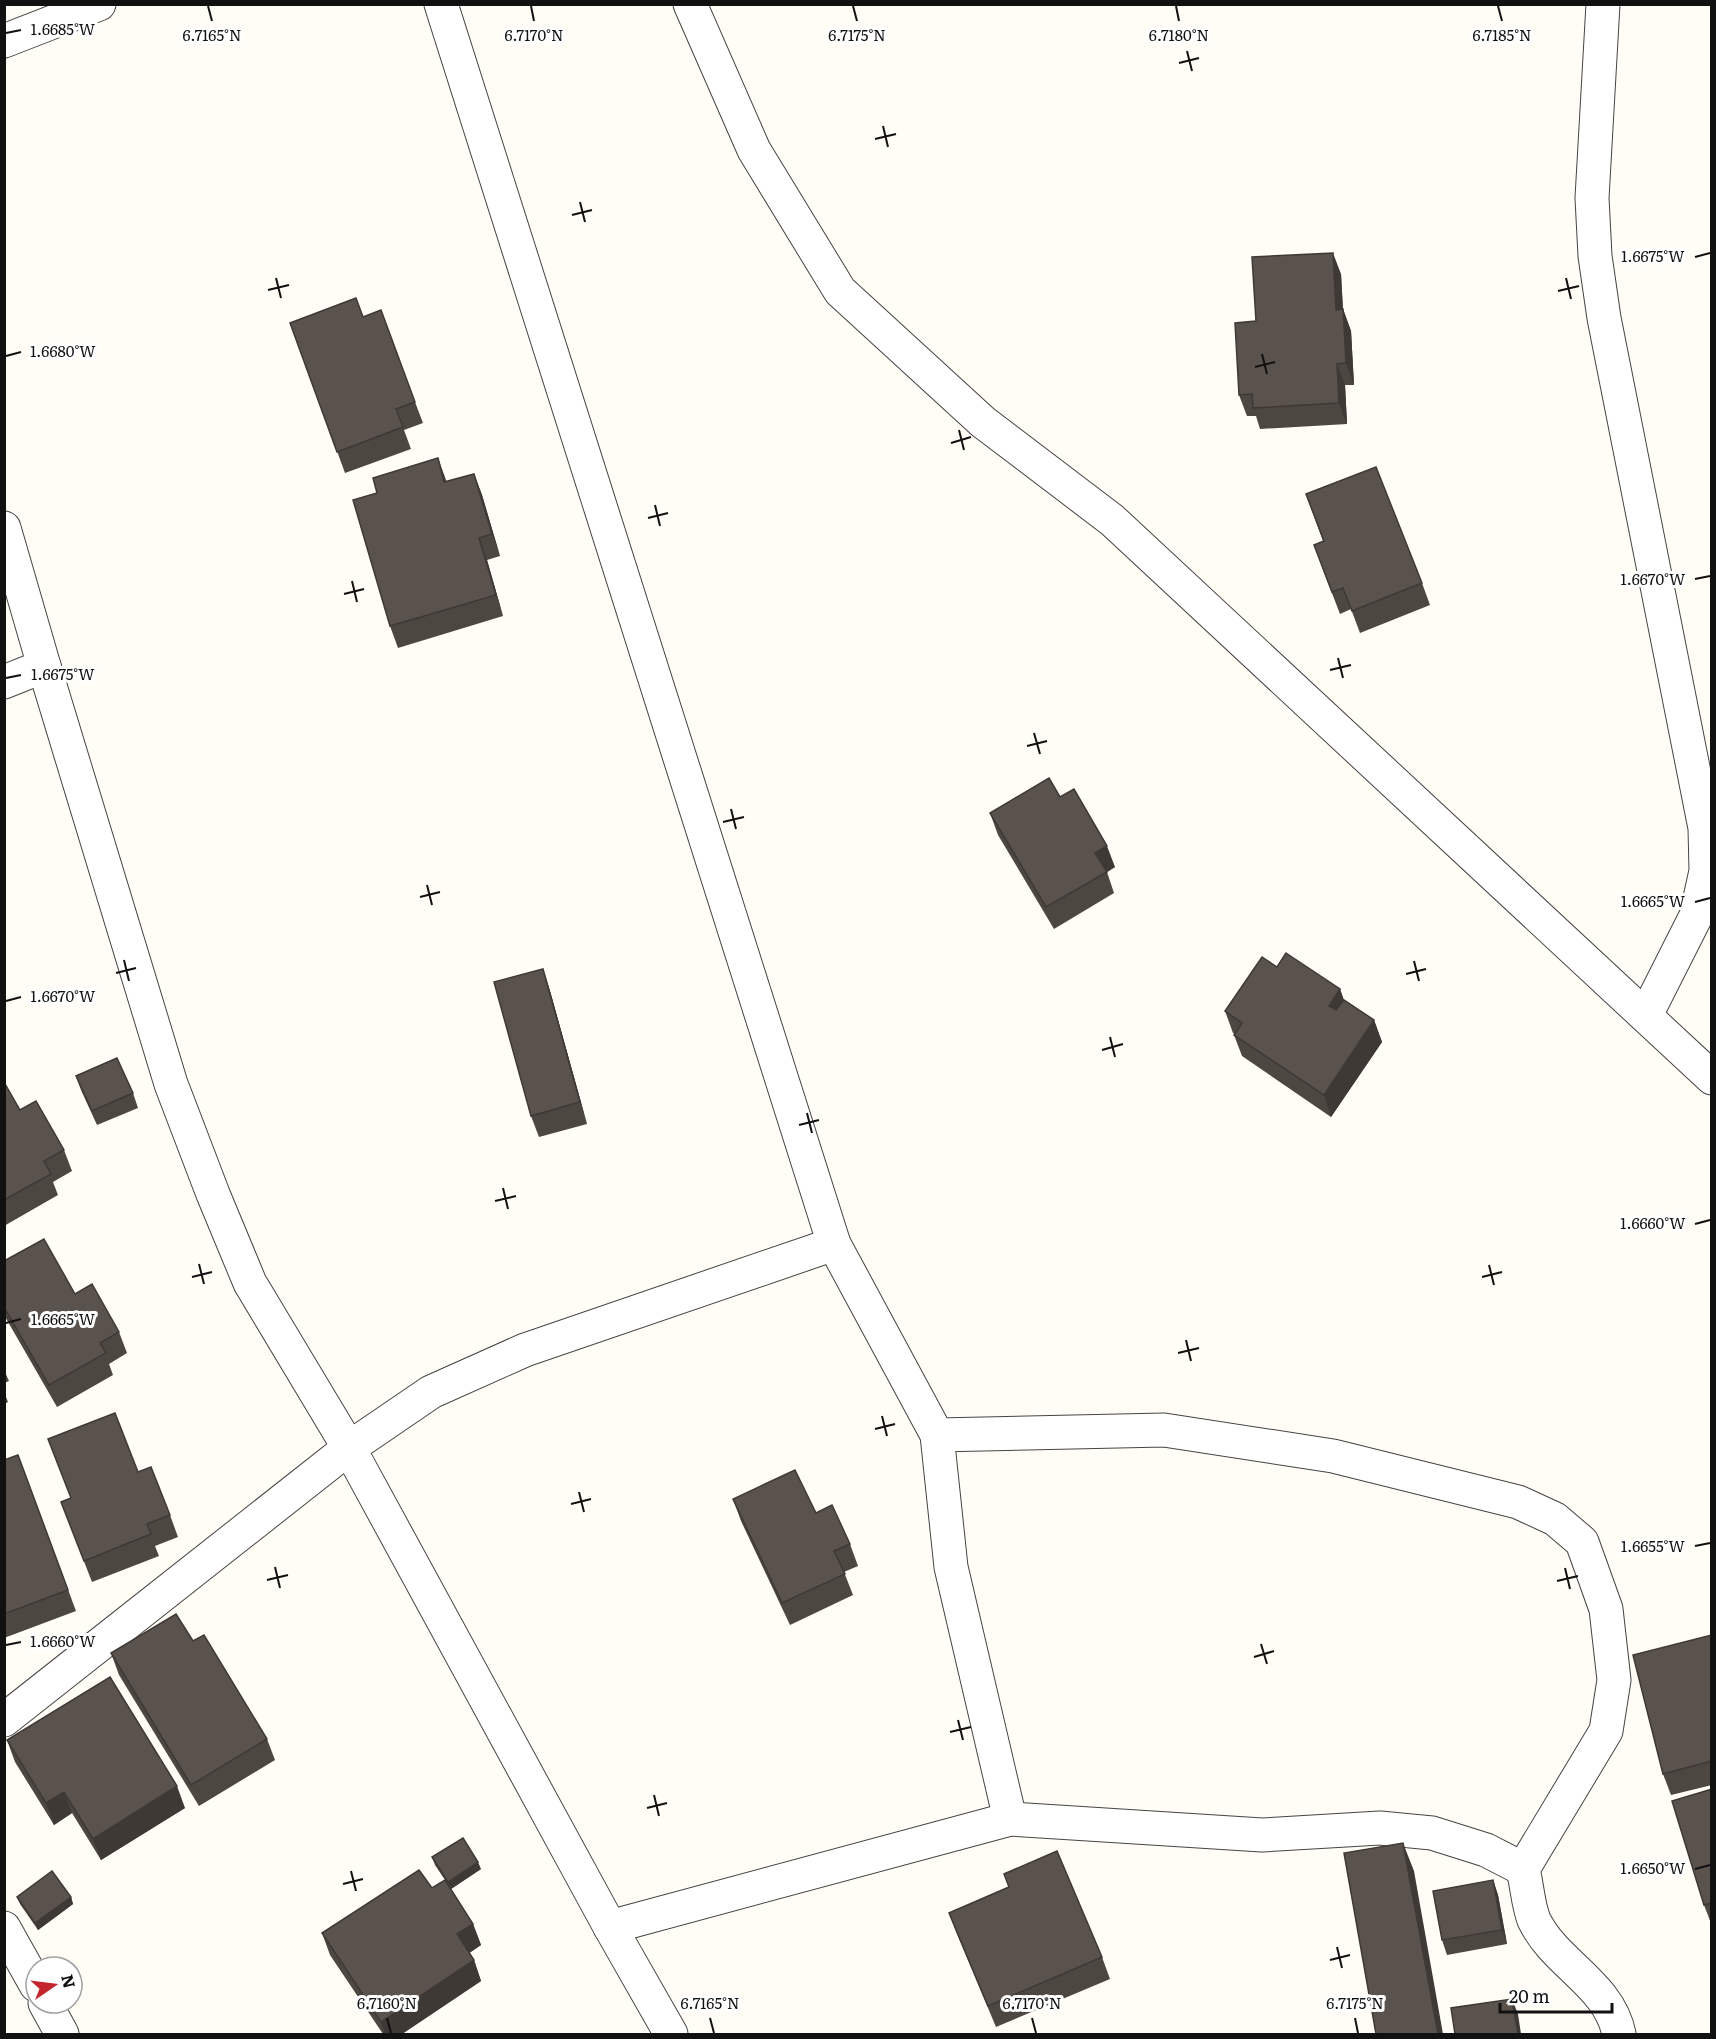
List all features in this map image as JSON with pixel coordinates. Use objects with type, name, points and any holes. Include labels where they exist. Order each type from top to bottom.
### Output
[{"type":"street","points":[[4,41],[99,4]]},
{"type":"street","points":[[441,4],[834,1244],[937,1435],[951,1567],[1010,1819]]},
{"type":"street","points":[[690,4],[754,150],[840,291],[982,422],[1112,520],[1712,1077]]},
{"type":"street","points":[[1603,4],[1592,198],[1595,256],[1604,318],[1706,828],[1706,871],[1696,916],[1646,1015]]},
{"type":"street","points":[[4,528],[171,1084],[250,1283],[348,1448],[671,2034]]},
{"type":"street","points":[[4,682],[44,666]]},
{"type":"street","points":[[4,1720],[348,1448],[431,1392],[525,1350],[834,1244]]},
{"type":"street","points":[[937,1435],[1164,1430],[1333,1456],[1518,1502],[1556,1520],[1582,1542],[1606,1609],[1614,1680],[1606,1731],[1523,1869],[1534,1919],[1553,1948],[1597,1990],[1611,2010],[1619,2034]]},
{"type":"street","points":[[610,1927],[1010,1819],[1262,1835],[1380,1828],[1432,1833],[1486,1850],[1523,1869]]},
{"type":"street","points":[[4,1928],[24,1964]]},
{"type":"street","points":[[52,2015],[62,2034]]},
{"type":"building","points":[[1333,253],[1336,310],[1343,309],[1346,363],[1337,364],[1339,403],[1253,408],[1252,394],[1239,395],[1235,323],[1256,321],[1252,257]]},
{"type":"building","points":[[356,298],[363,317],[381,310],[415,402],[396,409],[403,427],[337,452],[290,323]]},
{"type":"building","points":[[438,458],[444,482],[474,474],[492,534],[479,538],[496,595],[390,626],[353,500],[377,493],[373,478]]},
{"type":"building","points":[[1376,467],[1422,583],[1352,611],[1343,588],[1332,592],[1314,545],[1324,541],[1306,494]]},
{"type":"building","points":[[1049,778],[1060,797],[1074,789],[1107,846],[1095,853],[1107,872],[1046,907],[990,813]]},
{"type":"building","points":[[1286,953],[1340,989],[1329,1006],[1336,1010],[1344,1000],[1374,1020],[1324,1095],[1234,1035],[1242,1023],[1225,1011],[1262,957],[1277,967]]},
{"type":"building","points":[[543,969],[580,1102],[531,1116],[494,982]]},
{"type":"building","points":[[117,1058],[133,1093],[92,1111],[76,1076]]},
{"type":"building","points":[[4,1082],[20,1110],[36,1101],[64,1150],[44,1161],[51,1174],[4,1200]]},
{"type":"building","points":[[44,1239],[75,1294],[92,1284],[119,1332],[100,1343],[106,1353],[49,1385],[4,1307],[4,1261]]},
{"type":"building","points":[[115,1413],[138,1472],[151,1467],[170,1515],[147,1524],[151,1534],[84,1561],[61,1502],[71,1498],[48,1439]]},
{"type":"building","points":[[18,1455],[68,1590],[4,1614],[4,1460]]},
{"type":"building","points":[[795,1470],[816,1513],[832,1505],[850,1544],[834,1551],[845,1574],[782,1603],[733,1499]]},
{"type":"building","points":[[176,1614],[193,1641],[204,1635],[267,1739],[191,1785],[111,1653]]},
{"type":"building","points":[[1712,1635],[1712,1761],[1663,1774],[1633,1655]]},
{"type":"building","points":[[110,1677],[177,1786],[93,1839],[64,1792],[46,1803],[7,1740]]},
{"type":"building","points":[[1712,1789],[1712,1903],[1704,1905],[1672,1801]]},
{"type":"building","points":[[463,1838],[478,1862],[448,1882],[432,1857]]},
{"type":"building","points":[[1403,1843],[1438,2034],[1376,2034],[1344,1853]]},
{"type":"building","points":[[1057,1851],[1102,1957],[988,2006],[949,1913],[1009,1887],[1004,1874]]},
{"type":"building","points":[[419,1870],[432,1888],[445,1880],[473,1924],[457,1934],[474,1960],[381,2022],[322,1933]]},
{"type":"building","points":[[52,1871],[71,1897],[35,1923],[17,1897]]},
{"type":"building","points":[[1493,1880],[1502,1930],[1442,1940],[1433,1891]]},
{"type":"building","points":[[1512,1999],[1518,2034],[1455,2034],[1451,2008]]}]
